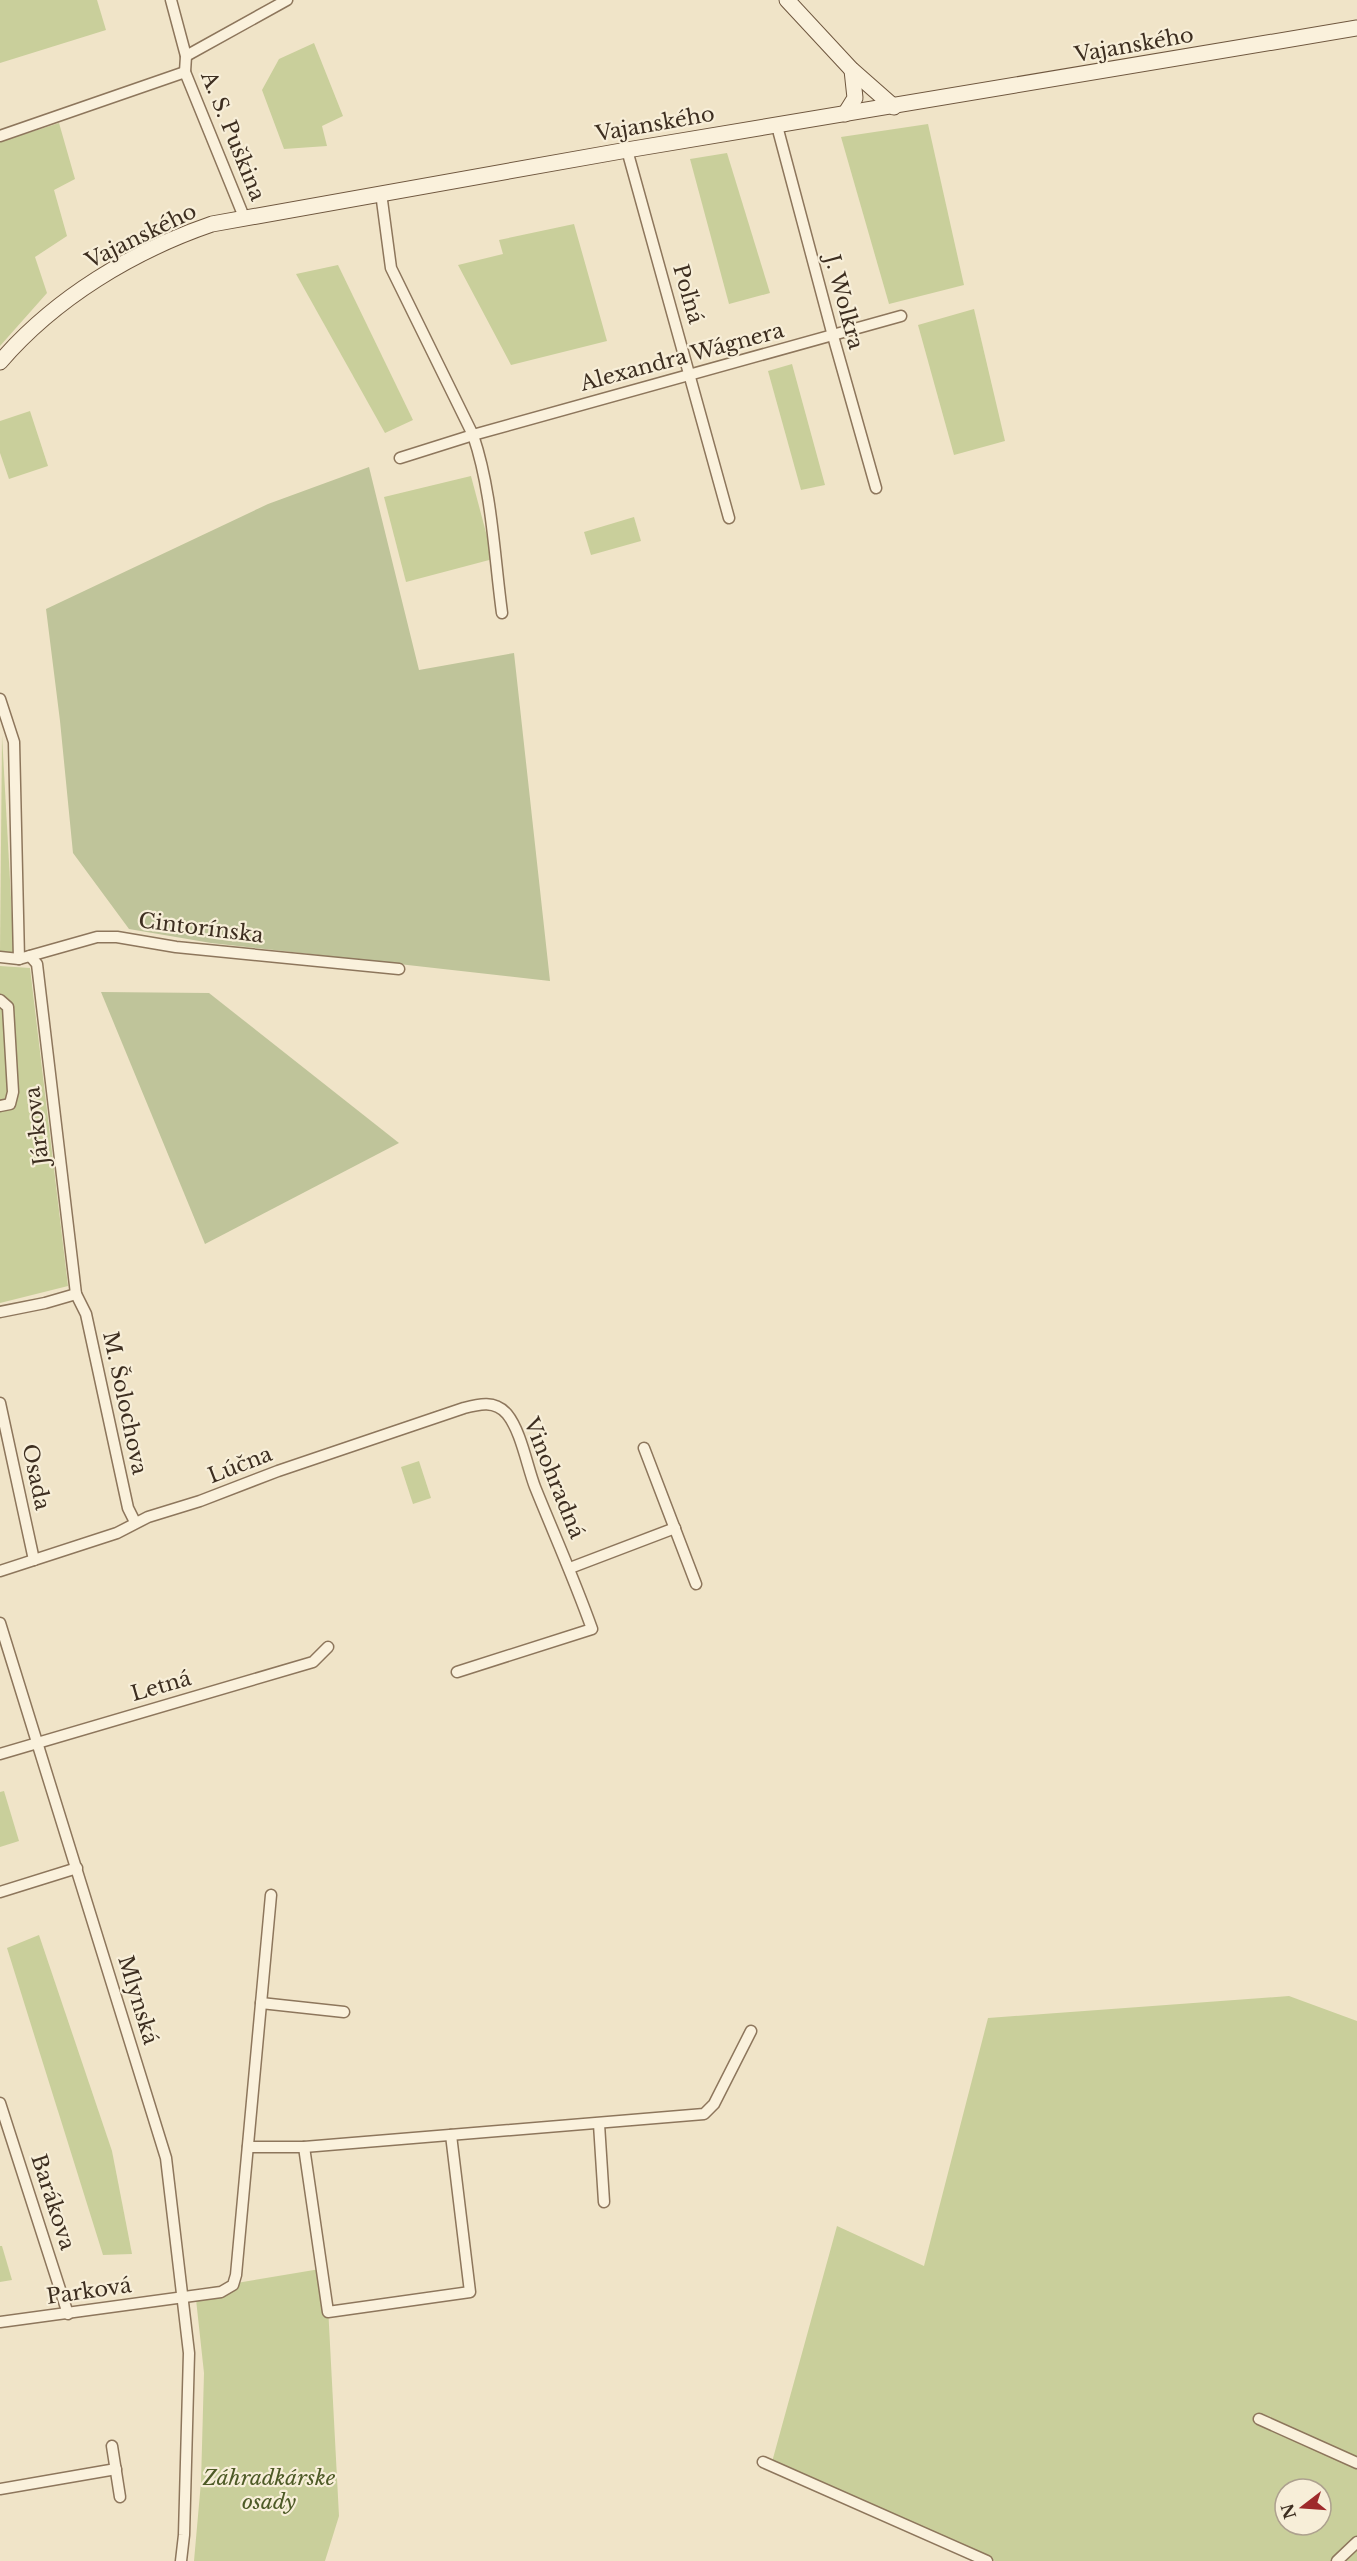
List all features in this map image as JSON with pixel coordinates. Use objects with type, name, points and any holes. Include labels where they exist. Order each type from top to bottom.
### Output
[{"type":"main road","points":[[787,0],[852,70],[894,107]]},
{"type":"main road","name":"Vajanského","points":[[0,362],[36,326],[87,286],[182,234],[244,217],[627,150],[1357,28]]},
{"type":"main road","points":[[845,114],[855,98],[852,70]]},
{"type":"street","name":"A. S. Puškina","points":[[171,0],[186,56],[186,72],[244,217]]},
{"type":"street","points":[[186,56],[287,0]]},
{"type":"street","points":[[0,136],[186,72]]},
{"type":"street","name":"J. Wolkra","points":[[777,126],[832,336],[876,488]]},
{"type":"street","name":"Poľná","points":[[627,150],[729,518]]},
{"type":"street","points":[[381,194],[391,268],[473,435],[484,475],[501,613]]},
{"type":"street","name":"Alexandra Wágnera","points":[[400,458],[473,435],[901,316]]},
{"type":"street","name":"Járkova","points":[[0,699],[4,723],[14,742],[25,957],[37,964],[76,1294]]},
{"type":"street","name":"Cintorínska","points":[[0,957],[25,957],[97,937],[117,937],[176,947],[399,969]]},
{"type":"street","points":[[0,1000],[8,1007],[14,1092],[10,1104],[0,1106]]},
{"type":"street","points":[[0,1312],[45,1304],[76,1294]]},
{"type":"street","name":"M. Šolochova","points":[[76,1294],[86,1314],[128,1508],[135,1522]]},
{"type":"street","name":"Osada","points":[[0,1403],[34,1560]]},
{"type":"street","name":"Lúčna","points":[[0,1571],[117,1533],[135,1522],[464,1408],[489,1404],[497,1406]]},
{"type":"street","name":"Vinohradná","points":[[458,1672],[592,1629],[512,1424],[506,1413],[497,1406]]},
{"type":"street","points":[[644,1448],[696,1584]]},
{"type":"street","name":"Vinohradná","points":[[570,1568],[675,1528]]},
{"type":"street","name":"Mlynská","points":[[0,1623],[39,1742],[166,2158],[189,2353],[190,2399],[181,2561]]},
{"type":"street","name":"Letná","points":[[0,1754],[313,1662],[328,1647]]},
{"type":"street","points":[[0,1892],[77,1868]]},
{"type":"street","points":[[271,1895],[248,2147],[304,2147],[704,2114],[714,2104],[751,2031]]},
{"type":"street","points":[[261,2003],[344,2012]]},
{"type":"street","name":"Barákova","points":[[0,2103],[69,2314]]},
{"type":"street","points":[[599,2124],[604,2202]]},
{"type":"street","points":[[304,2147],[328,2312],[470,2292],[450,2135]]},
{"type":"street","name":"Parková","points":[[0,2322],[221,2292],[233,2285],[236,2275],[248,2147]]},
{"type":"street","points":[[1259,2419],[1357,2463]]},
{"type":"street","points":[[112,2446],[120,2497]]},
{"type":"street","points":[[764,2462],[987,2561]]},
{"type":"street","points":[[0,2489],[116,2469]]},
{"type":"street","points":[[1337,2561],[1357,2542]]},
{"type":"green space","points":[[0,0],[97,0],[106,30],[0,63]]},
{"type":"green space","points":[[314,43],[343,116],[322,126],[327,146],[284,149],[262,90],[279,59]]},
{"type":"green space","points":[[59,123],[75,179],[54,190],[67,236],[35,257],[47,293],[0,346],[0,142]]},
{"type":"green space","points":[[928,124],[964,285],[889,304],[841,137]]},
{"type":"green space","points":[[727,153],[770,293],[729,304],[690,159]]},
{"type":"green space","points":[[574,224],[607,341],[511,365],[458,265],[503,254],[499,240]]},
{"type":"green space","points":[[338,265],[413,420],[385,433],[296,274]]},
{"type":"green space","points":[[974,309],[1005,441],[954,455],[918,325]]},
{"type":"green space","points":[[792,364],[825,485],[801,490],[768,371]]},
{"type":"green space","points":[[30,411],[48,466],[9,479],[0,453],[0,421]]},
{"type":"green space","points":[[369,467],[419,670],[514,653],[550,981],[211,943],[129,929],[73,853],[46,609],[268,504]]},
{"type":"green space","points":[[471,476],[493,559],[406,582],[384,497]]},
{"type":"green space","points":[[634,517],[641,541],[591,555],[584,532]]},
{"type":"green space","points":[[2,735],[14,953],[0,951]]},
{"type":"green space","points":[[0,966],[30,968],[68,1286],[0,1303]]},
{"type":"green space","points":[[101,992],[209,993],[399,1143],[205,1244]]},
{"type":"green space","points":[[419,1461],[431,1498],[413,1504],[401,1467]]},
{"type":"green space","points":[[4,1791],[19,1841],[0,1847],[0,1792]]},
{"type":"green space","points":[[39,1935],[112,2151],[132,2254],[103,2255],[7,1948]]},
{"type":"green space","points":[[1289,1996],[1357,2021],[1357,2561],[995,2561],[772,2462],[837,2226],[924,2266],[988,2018]]},
{"type":"green space","points":[[0,2246],[2,2246],[12,2280],[0,2282]]},
{"type":"green space","name":"Záhradkárske osady","points":[[326,2268],[339,2516],[325,2561],[194,2561],[201,2482],[204,2373],[195,2290]]}]
